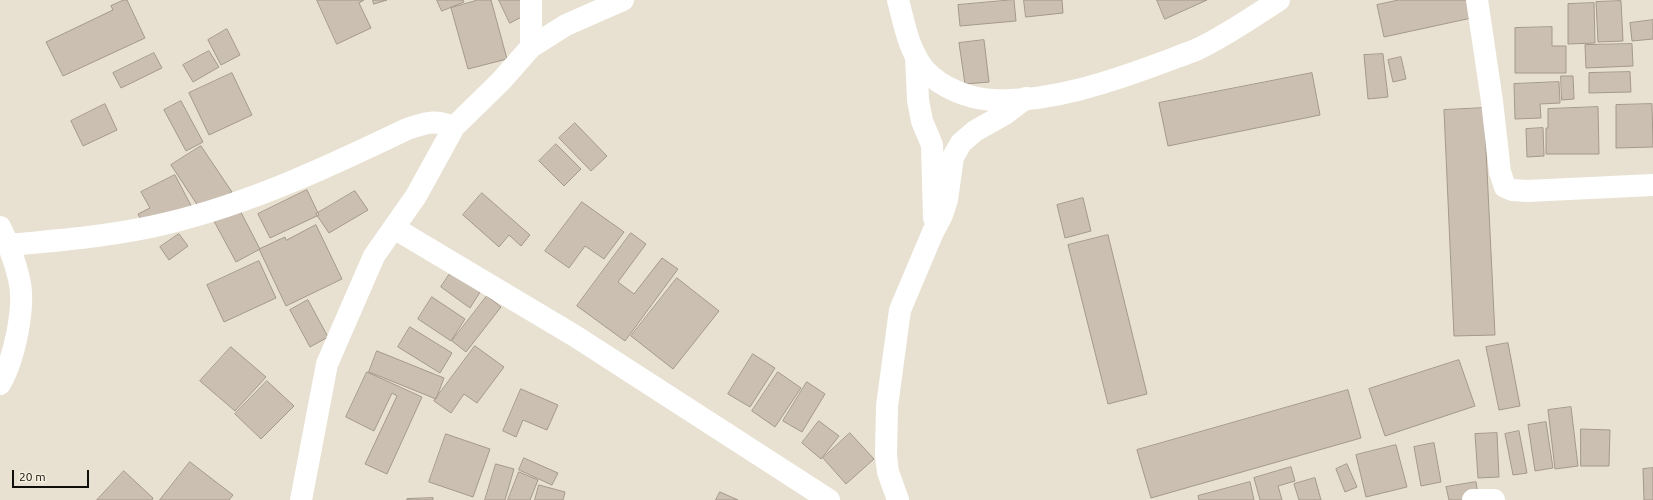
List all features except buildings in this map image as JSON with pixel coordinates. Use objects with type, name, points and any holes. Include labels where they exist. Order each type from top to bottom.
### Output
[{"type":"street","points":[[531,0],[531,47]]},
{"type":"street","points":[[898,0],[906,30],[916,57],[926,70],[946,86],[963,95],[992,100],[1057,95],[1127,76],[1198,49],[1226,34],[1279,0]]},
{"type":"street","points":[[1477,0],[1492,101],[1500,172],[1505,187],[1512,190],[1527,191],[1653,185]]},
{"type":"street","points":[[301,500],[328,364],[374,256],[416,196],[454,127],[501,81],[531,47],[605,3]]},
{"type":"street","points":[[916,57],[918,100],[922,120],[932,145],[933,232]]},
{"type":"street","points":[[899,499],[888,472],[886,455],[889,392],[900,310],[933,232],[942,215],[947,200],[953,157],[961,143],[975,131],[1005,114],[1026,98]]},
{"type":"street","points":[[0,384],[11,356],[18,329],[21,296],[20,280],[4,236],[112,234],[167,224],[199,215],[272,190],[407,129],[424,124],[440,122],[454,127]]},
{"type":"street","points":[[394,228],[575,336],[829,500]]},
{"type":"street","points":[[1474,500],[1494,500]]}]
